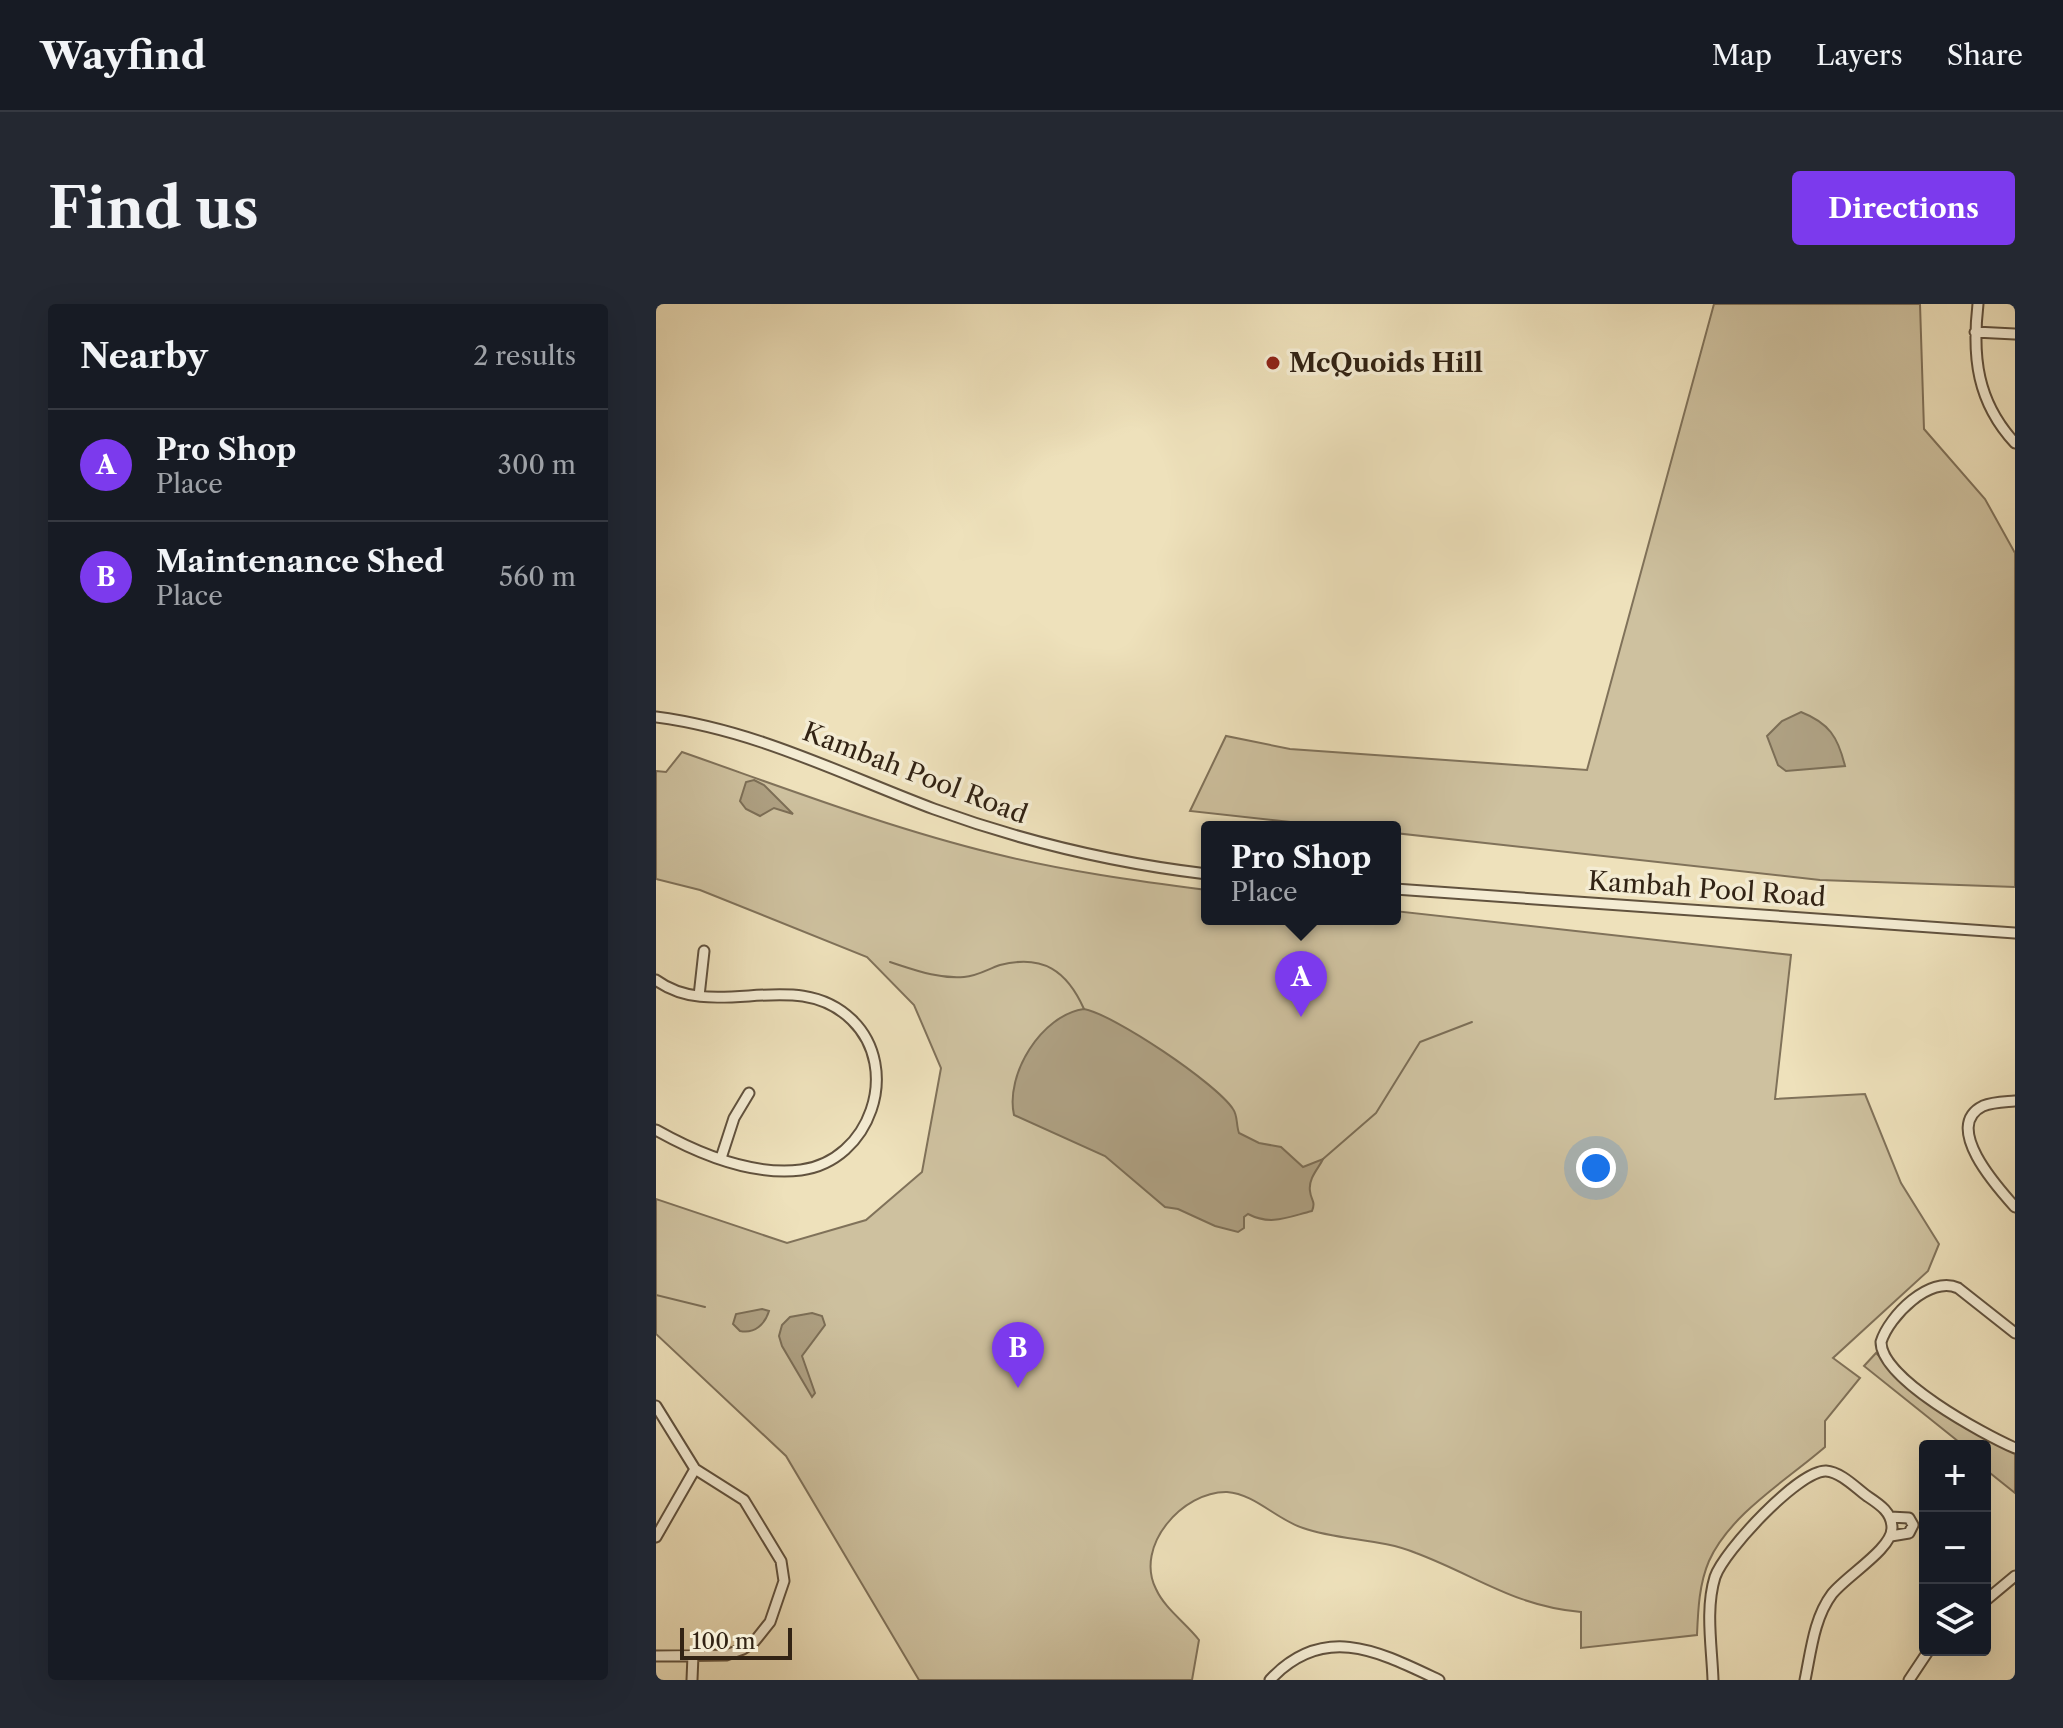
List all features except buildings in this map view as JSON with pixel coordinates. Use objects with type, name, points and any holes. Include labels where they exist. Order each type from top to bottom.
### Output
[{"type":"street","points":[[1978,304],[1975,332],[1981,387],[1997,422],[2015,443]]},
{"type":"street","points":[[1975,332],[2015,334]]},
{"type":"street","name":"Kambah Pool Road","points":[[656,717],[711,727],[777,745],[930,807],[1023,838],[1122,861],[1201,873]]},
{"type":"street","name":"Kambah Pool Road","points":[[1401,889],[2015,933]]},
{"type":"street","points":[[699,996],[704,951]]},
{"type":"street","points":[[656,980],[677,992],[699,996],[801,994],[829,1003],[863,1033],[876,1071],[876,1092],[865,1126],[847,1148],[832,1159],[805,1169],[787,1170],[721,1158],[656,1130]]},
{"type":"street","points":[[721,1158],[734,1118],[749,1093]]},
{"type":"street","points":[[2015,1101],[1982,1107],[1968,1121],[1967,1131],[1984,1167],[2015,1207]]},
{"type":"street","points":[[2015,1333],[1958,1288],[1938,1285],[1926,1291],[1889,1326],[1881,1350],[1886,1360],[1902,1375],[1946,1410],[2015,1448]]},
{"type":"street","points":[[656,1406],[695,1469],[744,1500],[781,1561],[784,1581],[770,1622],[754,1642],[732,1653],[656,1656]]},
{"type":"street","points":[[656,1537],[695,1469]]},
{"type":"street","points":[[1713,1680],[1711,1610],[1715,1579],[1730,1549],[1747,1530],[1808,1477],[1825,1471],[1836,1474],[1882,1507],[1890,1517],[1891,1536]]},
{"type":"street","points":[[1805,1680],[1819,1618],[1831,1596],[1891,1536],[1909,1533],[1913,1525],[1909,1518],[1890,1517]]},
{"type":"street","points":[[1991,1596],[2015,1576]]},
{"type":"street","points":[[1270,1680],[1281,1668],[1303,1655],[1340,1646],[1381,1653],[1439,1680]]},
{"type":"street","points":[[692,1680],[693,1655]]},
{"type":"street","points":[[1909,1680],[1925,1656]]},
{"type":"shaded area","points":[[1714,304],[1920,304],[1924,429],[1985,499],[2015,553],[2015,887],[1820,880],[1401,834],[1401,821],[1281,821],[1190,811],[1226,736],[1290,749],[1587,770]]},
{"type":"shaded area","points":[[1801,712],[1819,721],[1831,732],[1845,766],[1786,771],[1778,765],[1767,736],[1782,721]]},
{"type":"shaded area","points":[[682,752],[838,807],[956,844],[1074,870],[1201,889],[1201,925],[1401,925],[1401,912],[1791,955],[1775,1099],[1865,1094],[1901,1183],[1939,1244],[1928,1271],[1833,1358],[1860,1378],[1825,1421],[1825,1447],[1745,1513],[1718,1544],[1703,1579],[1697,1635],[1581,1648],[1581,1612],[1515,1597],[1402,1548],[1303,1528],[1247,1497],[1227,1492],[1210,1494],[1179,1511],[1157,1539],[1152,1556],[1151,1572],[1156,1589],[1199,1640],[1192,1680],[919,1680],[786,1456],[656,1334],[656,1199],[787,1243],[866,1220],[922,1172],[941,1068],[914,1005],[867,957],[700,890],[656,879],[656,771],[666,772]]},
{"type":"shaded area","points":[[754,780],[764,785],[793,814],[774,808],[760,816],[746,809],[740,801],[746,782]]},
{"type":"shaded area","points":[[1084,1009],[1139,1036],[1207,1083],[1233,1109],[1239,1133],[1259,1143],[1281,1147],[1303,1167],[1323,1159],[1311,1182],[1312,1211],[1272,1220],[1248,1214],[1244,1217],[1244,1228],[1238,1232],[1215,1226],[1178,1209],[1165,1207],[1105,1156],[1014,1115],[1015,1082],[1030,1049],[1054,1022]]},
{"type":"shaded area","points":[[762,1309],[769,1311],[762,1324],[755,1329],[740,1331],[733,1324],[736,1314]]},
{"type":"shaded area","points":[[812,1313],[822,1316],[825,1325],[802,1356],[815,1393],[812,1397],[779,1336],[782,1325],[790,1317]]},
{"type":"shaded area","points":[[1876,1353],[1924,1396],[1958,1422],[1989,1440],[1956,1440],[1864,1366]]},
{"type":"shaded area","points":[[1991,1441],[2015,1452],[2015,1493],[1991,1474]]},
{"type":"waterway","points":[[890,962],[945,977],[974,975],[1015,962],[1041,964],[1061,975],[1084,1009]]},
{"type":"waterway","points":[[1323,1159],[1376,1113],[1420,1042],[1472,1022]]},
{"type":"waterway","points":[[656,1295],[705,1307]]},
{"type":"place","name":"McQuoids Hill","points":[[1273,363]]},
{"type":"place","name":"Pro Shop","points":[[1301,1017]]},
{"type":"place","name":"Maintenance Shed","points":[[1018,1388]]}]
